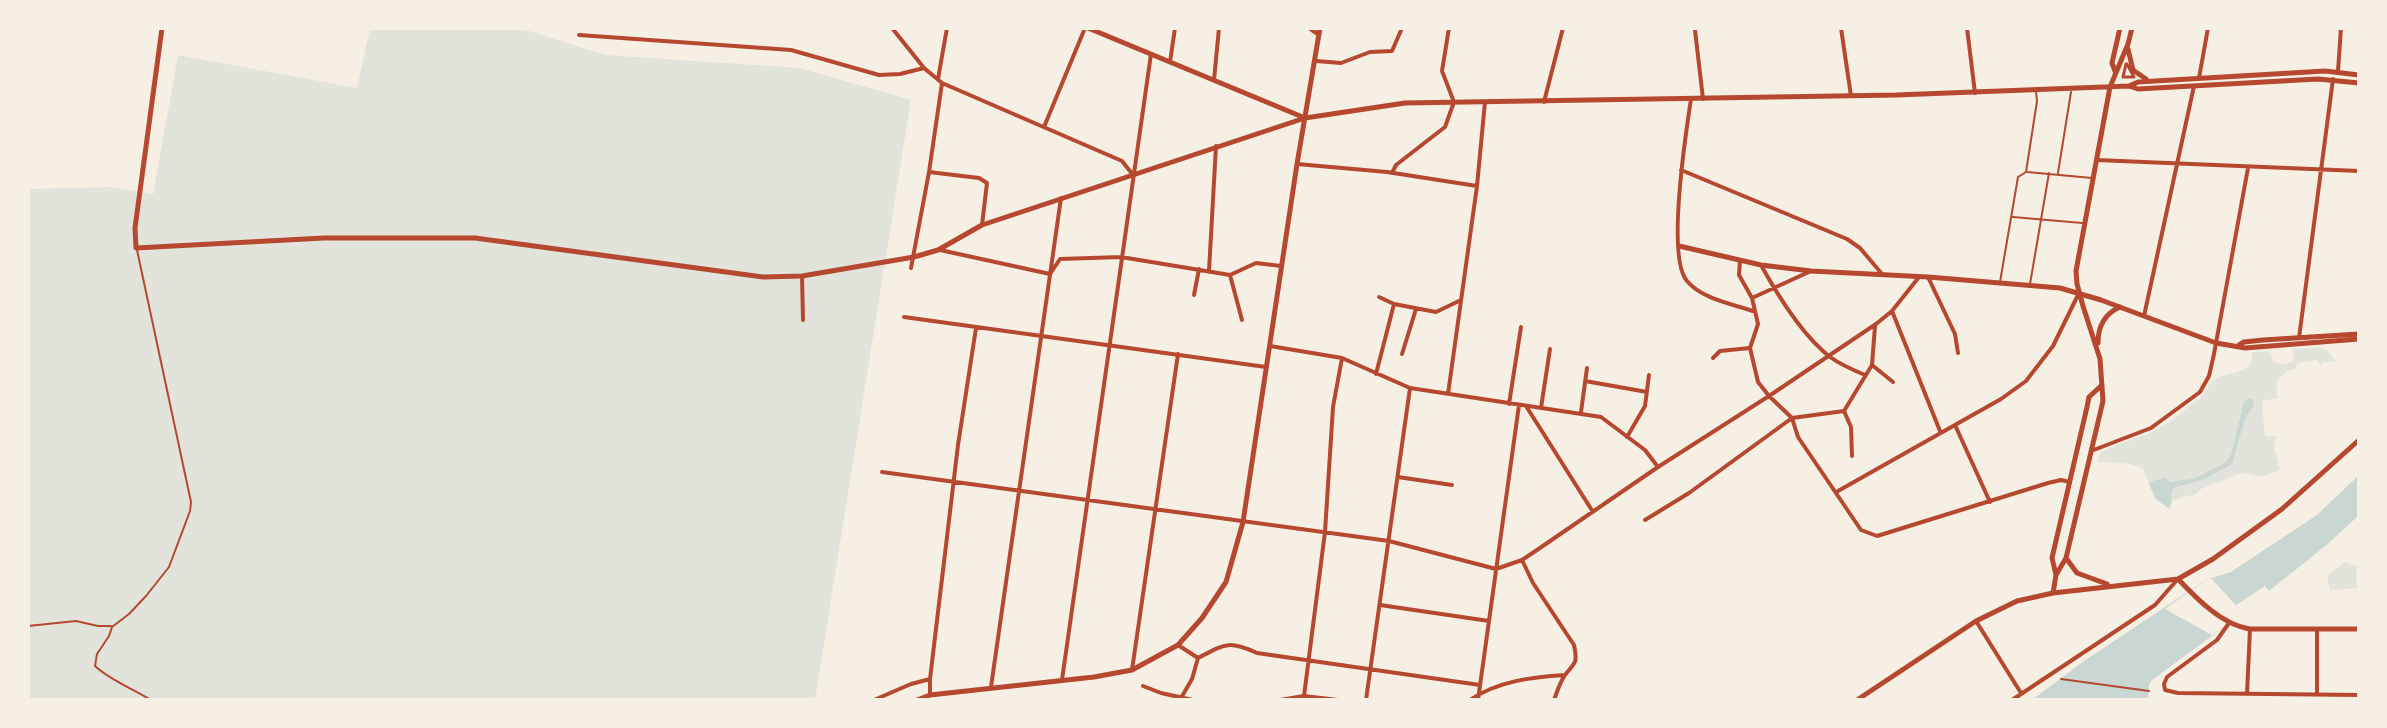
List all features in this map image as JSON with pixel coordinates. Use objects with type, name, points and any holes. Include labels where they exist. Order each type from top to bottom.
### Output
[{"type":"main road","points":[[162,28],[135,228],[136,248],[324,238],[475,238],[763,277],[802,276],[914,257],[938,250],[982,225],[1216,146],[1305,118],[1389,105],[1975,93],[2338,71],[2359,75]]},
{"type":"main road","points":[[1086,28],[1305,118]]},
{"type":"main road","points":[[2115,71],[2112,63],[2120,28]]},
{"type":"main road","points":[[2098,352],[2079,293],[2076,271],[2110,87],[2132,28]]},
{"type":"main road","points":[[917,700],[930,695],[1132,670],[1178,645],[1202,618],[1226,582],[1243,522],[1320,32]]},
{"type":"main road","points":[[2128,44],[2133,70],[2151,81]]},
{"type":"main road","points":[[2129,86],[2138,89],[2333,79],[2359,83]]},
{"type":"main road","points":[[1679,246],[1761,265],[1811,271],[2060,288],[2216,343],[2245,348],[2359,336]]},
{"type":"main road","points":[[2053,593],[2056,575],[2066,558],[2103,401],[2098,336],[2102,321],[2120,307]]},
{"type":"main road","points":[[2238,346],[2244,342],[2359,336]]},
{"type":"main road","points":[[2056,575],[2052,558],[2089,397],[2102,385]]},
{"type":"main road","points":[[1857,700],[1976,621],[2017,601],[2053,593],[2178,579],[2213,559],[2282,509],[2359,440]]},
{"type":"main road","points":[[2066,558],[2077,573],[2112,585]]},
{"type":"main road","points":[[2178,579],[2229,623],[2250,629],[2359,629]]},
{"type":"street","points":[[892,28],[924,68],[940,81],[1122,161],[1133,175]]},
{"type":"street","points":[[911,268],[929,172],[947,28]]},
{"type":"street","points":[[1044,127],[1086,28]]},
{"type":"street","points":[[1170,62],[1175,28]]},
{"type":"street","points":[[1214,80],[1219,28]]},
{"type":"street","points":[[1309,28],[1320,32]]},
{"type":"street","points":[[1316,61],[1341,63],[1370,52],[1392,51],[1402,28]]},
{"type":"street","points":[[1392,173],[1396,165],[1445,127],[1454,102],[1442,71],[1449,28]]},
{"type":"street","points":[[1544,102],[1563,28],[1705,28]]},
{"type":"street","points":[[1695,28],[1703,99]]},
{"type":"street","points":[[1841,28],[1851,96]]},
{"type":"street","points":[[1967,28],[1975,93]]},
{"type":"street","points":[[2199,78],[2208,28]]},
{"type":"street","points":[[2338,71],[2341,28]]},
{"type":"street","points":[[579,35],[791,50],[879,75],[924,68]]},
{"type":"street","points":[[1062,680],[1151,54]]},
{"type":"street","points":[[2299,338],[2333,79]]},
{"type":"street","points":[[2144,316],[2194,86]]},
{"type":"street","points":[[1691,99],[1681,170],[1681,271],[1697,290],[1753,311]]},
{"type":"street","points":[[1448,394],[1477,186],[1485,102]]},
{"type":"street","points":[[1209,271],[1216,146]]},
{"type":"street","points":[[2096,160],[2359,171]]},
{"type":"street","points":[[1297,164],[1392,173],[1477,186]]},
{"type":"street","points":[[2091,451],[2151,428],[2200,392],[2209,376],[2248,168]]},
{"type":"street","points":[[1681,170],[1847,239],[1860,248],[1882,275]]},
{"type":"street","points":[[929,172],[979,178],[987,183],[982,225]]},
{"type":"street","points":[[991,687],[1061,198]]},
{"type":"street","points":[[938,250],[1050,274]]},
{"type":"street","points":[[1050,274],[1060,259],[1121,257],[1230,275],[1256,263],[1281,266]]},
{"type":"street","points":[[1740,260],[1739,275],[1752,298],[1758,324],[1750,348],[1758,382],[1792,418],[1798,437],[1861,530],[1877,536],[2055,482],[2070,482]]},
{"type":"street","points":[[1761,265],[1788,310],[1827,355],[1865,375]]},
{"type":"street","points":[[1194,295],[1199,269]]},
{"type":"street","points":[[1752,298],[1811,271]]},
{"type":"street","points":[[1230,275],[1242,320]]},
{"type":"street","points":[[802,276],[803,320]]},
{"type":"street","points":[[882,472],[1389,541],[1496,569],[1522,560],[1876,324],[1892,311],[1919,277]]},
{"type":"street","points":[[1928,277],[1955,334],[1958,353]]},
{"type":"street","points":[[1837,492],[2001,399],[2032,375],[2053,346],[2079,293]]},
{"type":"street","points":[[1379,297],[1394,304],[1436,312],[1459,301]]},
{"type":"street","points":[[1376,374],[1394,304]]},
{"type":"street","points":[[1402,354],[1416,309]]},
{"type":"street","points":[[1892,311],[1940,431]]},
{"type":"street","points":[[904,317],[1266,367]]},
{"type":"street","points":[[1844,411],[1872,365],[1876,324]]},
{"type":"street","points":[[1509,404],[1521,327]]},
{"type":"street","points":[[930,695],[953,482],[976,328]]},
{"type":"street","points":[[1270,346],[1342,358],[1410,388],[1601,417],[1645,450],[1658,467]]},
{"type":"street","points":[[1713,358],[1720,351],[1750,348]]},
{"type":"street","points":[[1541,408],[1550,349]]},
{"type":"street","points":[[1132,670],[1178,354]]},
{"type":"street","points":[[1304,696],[1325,532],[1333,407],[1342,358]]},
{"type":"street","points":[[1872,365],[1893,382]]},
{"type":"street","points":[[1581,412],[1587,368]]},
{"type":"street","points":[[1627,437],[1645,406],[1649,375]]},
{"type":"street","points":[[1585,381],[1647,392]]},
{"type":"street","points":[[1366,700],[1410,388]]},
{"type":"street","points":[[1479,697],[1519,405]]},
{"type":"street","points":[[1526,406],[1593,512]]},
{"type":"street","points":[[1645,520],[1689,493],[1792,418],[1844,411]]},
{"type":"street","points":[[1844,411],[1851,427],[1852,456]]},
{"type":"street","points":[[1954,424],[1990,502]]},
{"type":"street","points":[[1398,477],[1452,485]]},
{"type":"street","points":[[1522,560],[1533,583],[1574,645],[1574,667],[1565,675],[1554,700]]},
{"type":"street","points":[[2012,700],[2155,605],[2178,579]]},
{"type":"street","points":[[1380,605],[1489,621]]},
{"type":"street","points":[[1976,621],[2021,693]]},
{"type":"street","points":[[2229,623],[2217,640],[2167,677],[2165,690],[2178,693],[2359,695]]},
{"type":"street","points":[[2247,694],[2250,629]]},
{"type":"street","points":[[2317,629],[2317,694]]},
{"type":"street","points":[[1181,698],[1192,679],[1198,658],[1218,648],[1236,644],[1257,653],[1480,685]]},
{"type":"street","points":[[1178,645],[1198,658]]},
{"type":"street","points":[[1470,700],[1529,677],[1565,675]]},
{"type":"street","points":[[874,700],[930,679]]},
{"type":"street","points":[[1143,686],[1193,700]]},
{"type":"street","points":[[1280,700],[1304,696],[1338,700]]},
{"type":"lane","points":[[2058,173],[2071,89]]},
{"type":"lane","points":[[2026,172],[2036,91]]},
{"type":"lane","points":[[2000,283],[2018,177],[2026,172],[2093,178]]},
{"type":"lane","points":[[2030,286],[2049,173]]},
{"type":"lane","points":[[2012,217],[2085,224]]},
{"type":"lane","points":[[136,248],[191,502],[169,567],[146,596],[112,627],[97,654],[95,666],[107,677],[151,700]]},
{"type":"lane","points":[[28,626],[76,621],[112,627]]},
{"type":"lane","points":[[2061,679],[2149,691]]},
{"type":"shaded area","points":[[370,28],[520,28],[605,55],[800,68],[911,100],[815,700],[28,700],[28,189],[113,187],[153,194],[178,55],[357,88]]},
{"type":"shaded area","points":[[2318,347],[2326,350],[2337,362],[2323,362],[2321,365],[2317,360],[2297,364],[2296,368],[2278,379],[2278,398],[2262,401],[2265,436],[2276,436],[2274,447],[2280,470],[2262,477],[2244,473],[2236,475],[2196,494],[2173,500],[2169,509],[2155,499],[2143,469],[2127,464],[2098,462],[2102,452],[2154,431],[2171,420],[2201,397],[2218,377],[2249,366],[2252,352],[2270,351],[2274,362],[2283,365],[2293,361],[2292,349]]},
{"type":"shaded area","points":[[2250,398],[2254,405],[2246,416],[2232,464],[2205,479],[2173,488],[2169,508],[2156,499],[2150,482],[2164,478],[2171,482],[2196,478],[2226,462],[2231,455],[2244,402]]},
{"type":"shaded area","points":[[2359,475],[2359,515],[2269,591],[2265,586],[2236,605],[2243,613],[2152,680],[2148,700],[2032,700],[2084,661],[2210,577],[2231,572],[2317,515]]},
{"type":"shaded area","points":[[2345,562],[2357,566],[2359,588],[2330,590],[2327,576]]},
{"type":"pier","points":[[2210,577],[2243,613],[2212,635],[2165,609]]}]
